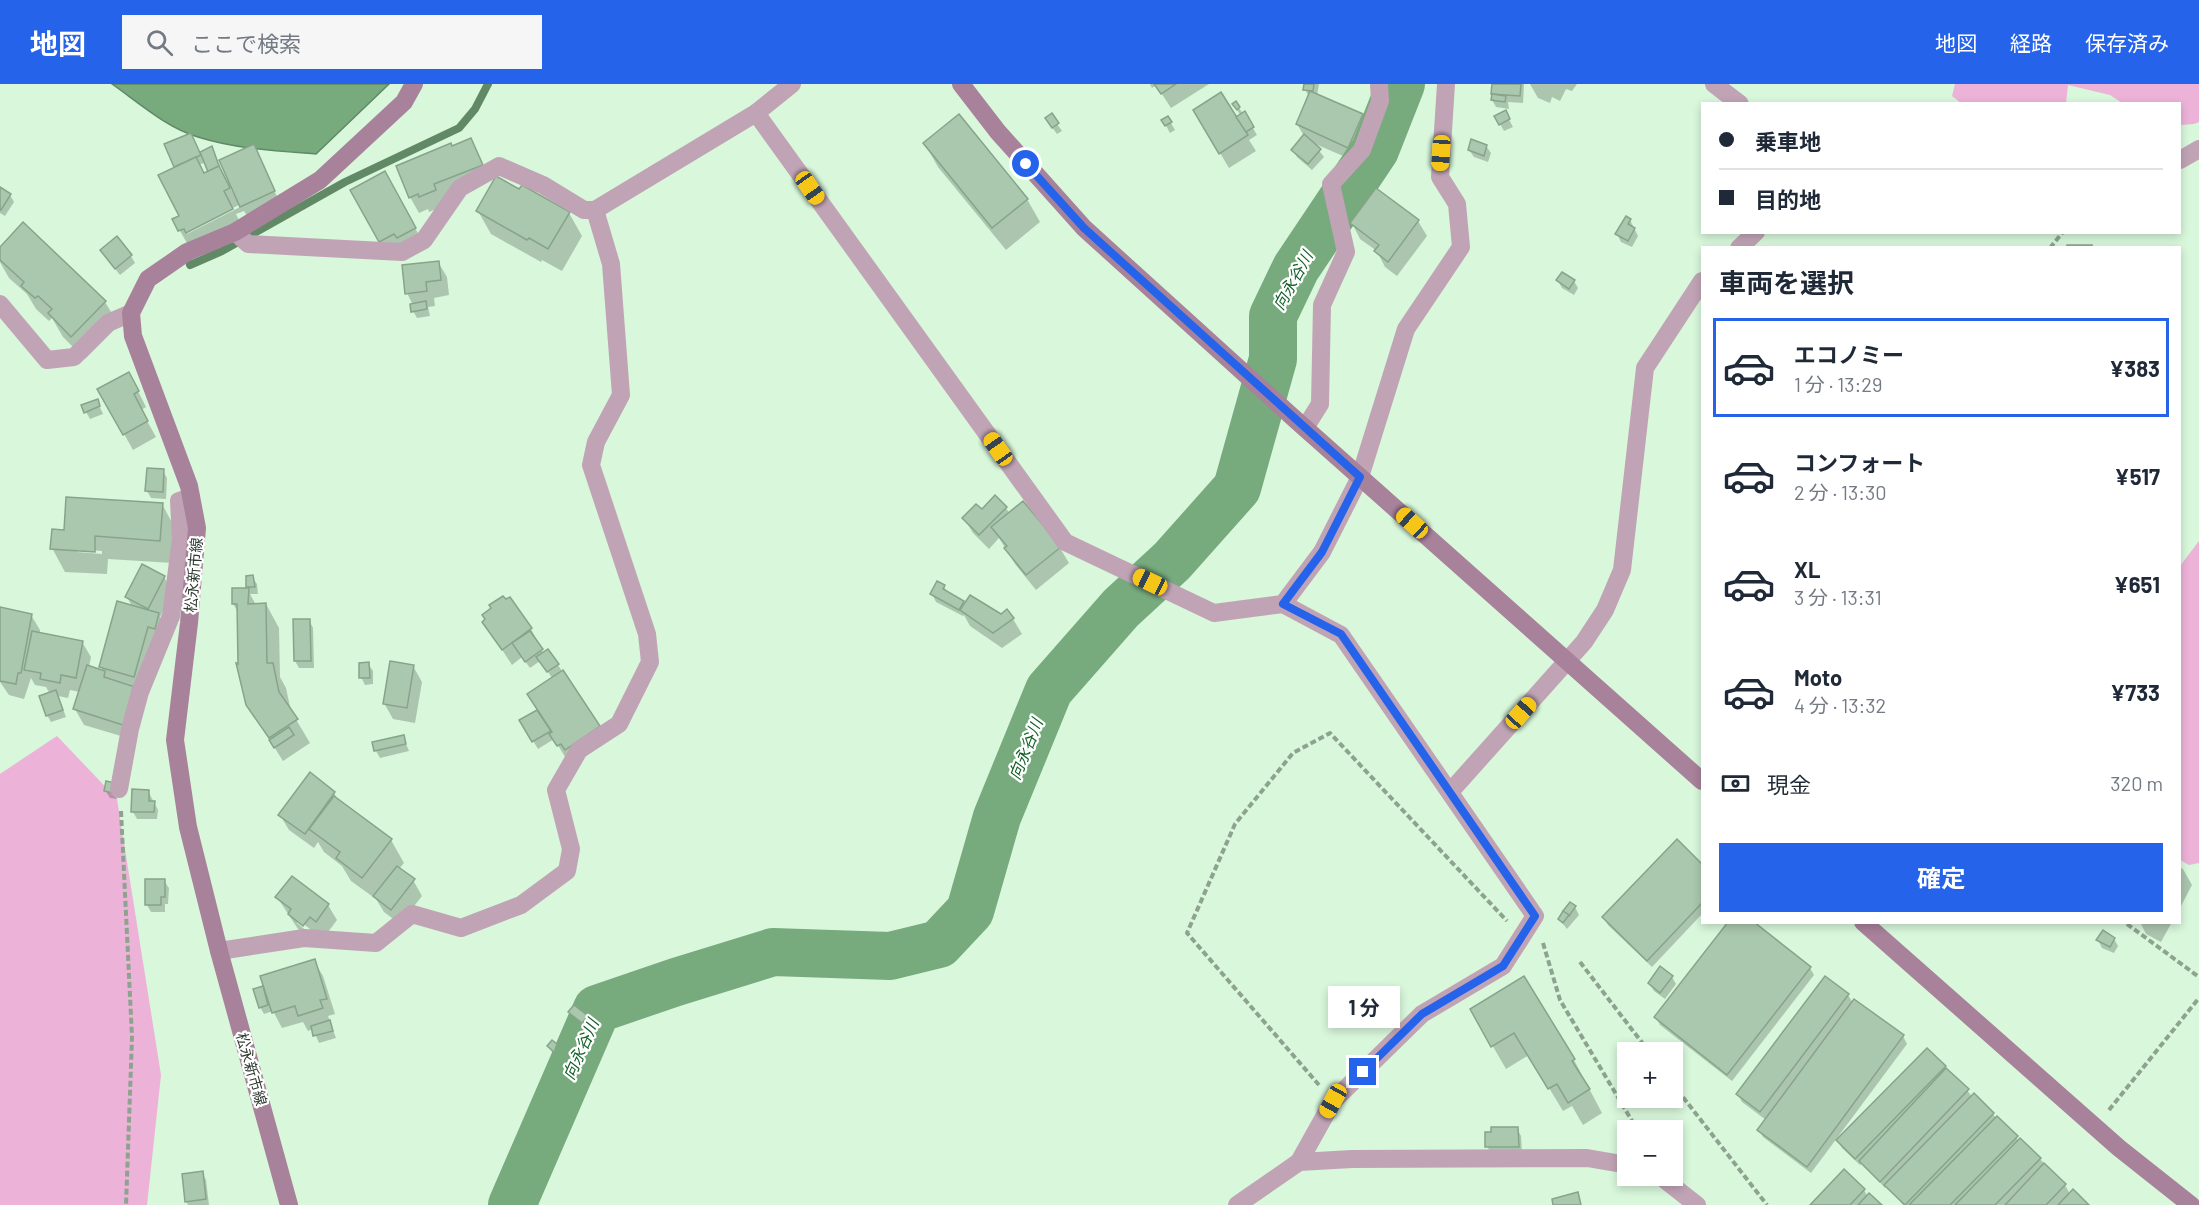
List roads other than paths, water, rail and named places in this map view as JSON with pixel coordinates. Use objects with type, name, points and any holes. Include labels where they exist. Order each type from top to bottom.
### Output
[{"type":"street","points":[[0,304],[47,360],[74,357],[108,323],[131,313],[148,279],[187,252],[235,232],[320,180],[404,102],[414,84]]},
{"type":"street","points":[[235,232],[248,244],[402,252],[424,240],[460,188],[499,166],[543,185],[584,210],[595,210],[756,113],[792,84]]},
{"type":"street","points":[[961,84],[998,132],[1084,228],[1301,425],[1701,780]]},
{"type":"street","points":[[1301,425],[1320,404],[1322,305],[1346,252],[1331,184],[1362,150],[1380,101],[1379,84]]},
{"type":"street","points":[[1283,604],[1322,552],[1360,477],[1406,329],[1461,247],[1457,204],[1440,177],[1446,84]]},
{"type":"street","points":[[1714,84],[1737,102]]},
{"type":"street","points":[[756,113],[1065,542],[1214,613],[1283,604],[1341,634],[1535,916],[1503,966],[1422,1014],[1333,1101],[1299,1162],[1237,1205]]},
{"type":"street","points":[[2181,159],[2199,149]]},
{"type":"street","points":[[219,951],[304,938],[376,943],[412,914],[461,928],[521,905],[567,871],[570,849],[556,789],[579,750],[620,724],[650,662],[647,634],[591,465],[596,442],[621,395],[611,264],[595,210]]},
{"type":"street","points":[[1741,246],[1754,234]]},
{"type":"street","points":[[1450,792],[1584,642],[1605,610],[1622,570],[1645,368],[1701,283]]},
{"type":"street","name":"松永新市線","points":[[131,313],[133,336],[189,486],[196,528],[189,623],[175,740],[188,827],[219,951],[289,1205]]},
{"type":"street","points":[[119,789],[130,729],[140,692],[171,616],[181,539],[179,501],[191,496]]},
{"type":"street","points":[[1865,924],[2095,1127],[2191,1205]]},
{"type":"street","points":[[1299,1162],[1352,1159],[1587,1158],[1617,1163]]},
{"type":"street","points":[[1673,1186],[1697,1205]]},
{"type":"waterway","points":[[190,265],[222,251],[345,182],[459,128],[475,109],[488,84]]},
{"type":"waterway","name":"向永谷川","points":[[512,1205],[597,1009],[773,952],[890,956],[939,944],[970,911],[997,817],[1049,690],[1121,608],[1172,561],[1237,488],[1273,359],[1273,316],[1296,268],[1375,150],[1401,84]]}]
